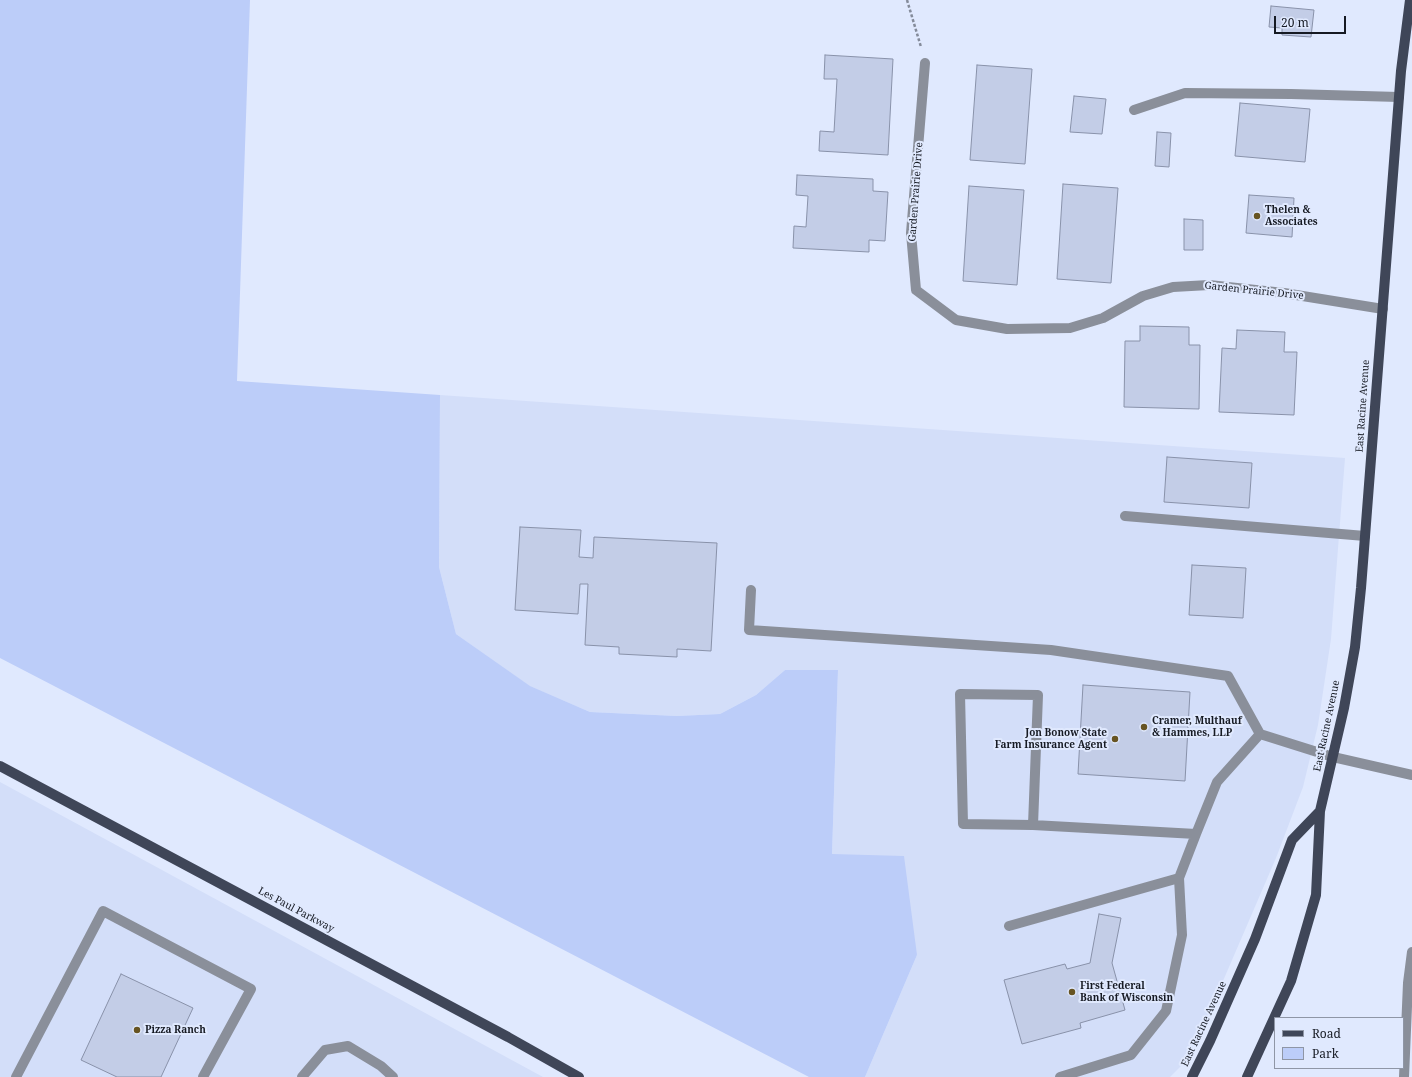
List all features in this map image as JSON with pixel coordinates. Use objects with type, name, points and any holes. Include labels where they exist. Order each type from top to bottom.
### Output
[{"type":"main road","name":"East Racine Avenue","points":[[1274,1017],[1291,981],[1316,895],[1320,811],[1344,708],[1355,647],[1399,97],[1410,0]]},
{"type":"main road","name":"Les Paul Parkway","points":[[0,766],[508,1037],[579,1077]]},
{"type":"main road","name":"East Racine Avenue","points":[[1192,1077],[1210,1041],[1255,939],[1292,840],[1320,811]]},
{"type":"main road","name":"East Racine Avenue","points":[[1247,1077],[1274,1018]]},
{"type":"street","name":"Garden Prairie Drive","points":[[925,63],[911,233],[916,290],[956,320],[1007,329],[1070,328],[1103,318],[1143,296],[1173,287],[1209,285],[1284,293],[1383,309]]},
{"type":"street","points":[[1134,110],[1185,93],[1399,97]]},
{"type":"street","points":[[1125,516],[1365,536]]},
{"type":"street","points":[[751,590],[748,630],[1051,650],[1228,676],[1260,734],[1333,757],[1412,775]]},
{"type":"street","points":[[1033,825],[1038,695],[960,694],[962,824],[1033,825],[1196,834]]},
{"type":"street","points":[[1060,1077],[1132,1054],[1166,1011],[1182,935],[1179,878],[1217,782],[1260,734]]},
{"type":"street","points":[[1009,926],[1179,878]]},
{"type":"street","points":[[18,1076],[103,911],[251,989],[203,1077]]},
{"type":"street","points":[[1404,1077],[1408,983],[1412,952]]},
{"type":"street","points":[[302,1077],[325,1050],[348,1046],[381,1066],[394,1077]]},
{"type":"path","points":[[907,0],[925,63]]},
{"type":"shaded area","points":[[440,395],[1345,458],[1331,639],[1318,725],[1303,787],[1276,858],[1204,1025],[1185,1062],[1170,1077],[865,1077],[917,955],[832,854],[838,670],[785,670],[756,695],[720,714],[677,716],[590,712],[529,686],[456,634],[439,567]]},
{"type":"shaded area","points":[[0,782],[543,1077],[0,1077]]},
{"type":"green space","points":[[0,0],[250,0],[237,381],[440,395],[439,567],[456,634],[530,686],[590,712],[677,716],[720,714],[756,695],[785,670],[838,670],[832,854],[904,856],[917,955],[865,1077],[809,1077],[0,658]]},
{"type":"building","points":[[1271,6],[1314,10],[1311,37],[1282,35],[1282,28],[1269,27]]},
{"type":"building","points":[[825,55],[893,59],[888,155],[819,151],[820,131],[834,132],[837,79],[824,79]]},
{"type":"building","points":[[977,65],[1032,69],[1025,164],[970,160]]},
{"type":"building","points":[[1074,96],[1106,99],[1102,134],[1070,132]]},
{"type":"building","points":[[1240,103],[1310,109],[1305,162],[1235,156]]},
{"type":"building","points":[[1157,132],[1171,133],[1169,167],[1155,166]]},
{"type":"building","points":[[797,175],[873,179],[873,191],[888,192],[885,241],[869,240],[869,252],[793,248],[794,226],[806,227],[808,196],[796,195]]},
{"type":"building","points":[[1063,184],[1118,188],[1111,283],[1057,279]]},
{"type":"building","points":[[969,186],[1024,190],[1017,285],[963,281]]},
{"type":"building","points":[[1249,195],[1294,198],[1292,237],[1246,233]]},
{"type":"building","points":[[1184,219],[1203,220],[1203,250],[1184,250]]},
{"type":"building","points":[[1140,326],[1189,327],[1189,345],[1200,345],[1199,409],[1124,407],[1125,341],[1140,341]]},
{"type":"building","points":[[1237,330],[1285,332],[1284,352],[1297,352],[1294,415],[1219,412],[1222,348],[1236,349]]},
{"type":"building","points":[[1167,457],[1252,463],[1249,508],[1164,502]]},
{"type":"building","points":[[520,527],[581,530],[579,557],[593,558],[594,537],[717,543],[711,651],[677,649],[677,657],[619,654],[619,647],[585,645],[588,584],[580,584],[578,614],[515,610]]},
{"type":"building","points":[[1192,565],[1246,568],[1243,618],[1189,615]]},
{"type":"building","points":[[1083,685],[1190,692],[1185,781],[1078,774]]},
{"type":"building","points":[[1099,914],[1121,918],[1112,963],[1125,1010],[1080,1023],[1081,1028],[1022,1044],[1004,980],[1065,964],[1067,969],[1090,963]]},
{"type":"building","points":[[121,974],[193,1008],[161,1077],[117,1077],[81,1060]]},
{"type":"place","name":"Thelen & Associates","points":[[1257,216]]},
{"type":"place","name":"Cramer, Multhauf & Hammes, LLP","points":[[1144,727]]},
{"type":"place","name":"Jon Bonow State Farm Insurance Agent","points":[[1115,739]]},
{"type":"place","name":"First Federal Bank of Wisconsin","points":[[1072,992]]},
{"type":"place","name":"Pizza Ranch","points":[[137,1030]]}]
